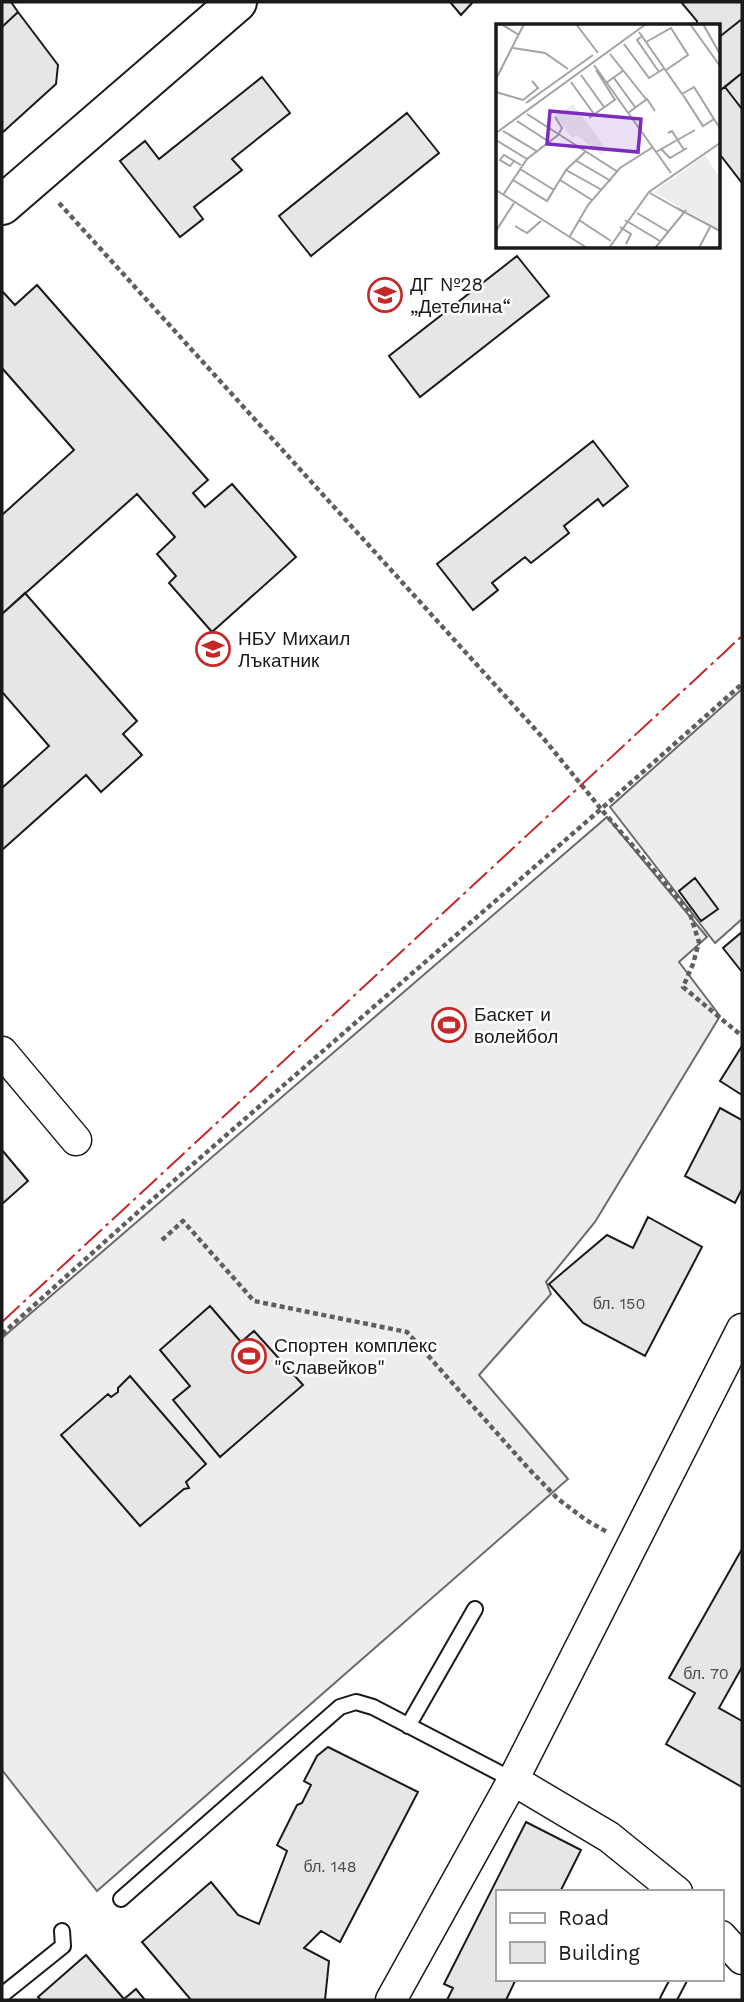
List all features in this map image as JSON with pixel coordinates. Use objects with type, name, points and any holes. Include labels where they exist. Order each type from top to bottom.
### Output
[{"type":"street","points":[[2,205],[237,2]]},
{"type":"street","points":[[2,1052],[76,1140]]},
{"type":"street","points":[[391,2000],[513,1780],[742,1329]]},
{"type":"street","points":[[513,1780],[609,1837],[675,1890]]},
{"type":"street","points":[[723,1938],[742,1959]]},
{"type":"lane","points":[[408,1726],[475,1609]]},
{"type":"lane","points":[[121,1899],[340,1707],[356,1702],[373,1707],[513,1780]]},
{"type":"lane","points":[[2,1995],[63,1947],[62,1931]]},
{"type":"lane","points":[[668,2000],[678,1981]]},
{"type":"path","points":[[34,176],[544,739],[689,911],[699,942],[683,987],[742,1036]]},
{"type":"path","points":[[2,1334],[742,684]]},
{"type":"path","points":[[162,1240],[183,1221],[254,1301],[407,1332],[558,1499],[586,1520],[632,1547]]},
{"type":"shaded area","points":[[742,689],[742,919],[715,943],[610,807]]},
{"type":"shaded area","name":"Спортен комплекс \"Славейков\"","points":[[607,817],[707,937],[679,962],[720,1016],[595,1222],[546,1282],[551,1294],[479,1375],[568,1479],[97,1891],[2,1770],[2,1338]]},
{"type":"building","points":[[2,2],[11,2],[18,12],[2,27]]},
{"type":"building","points":[[450,2],[473,2],[461,15]]},
{"type":"building","points":[[681,2],[742,2],[742,19],[720,36],[720,24],[697,24]]},
{"type":"building","points":[[18,12],[58,65],[56,84],[2,133],[2,27]]},
{"type":"building","points":[[742,19],[742,73],[720,90],[720,36]]},
{"type":"building","points":[[742,73],[742,109],[725,87]]},
{"type":"building","points":[[262,77],[290,113],[232,159],[242,170],[194,207],[203,219],[180,237],[120,161],[145,141],[159,159]]},
{"type":"building","points":[[725,87],[742,109],[742,183],[720,155],[720,91]]},
{"type":"building","points":[[407,113],[439,153],[311,256],[279,216]]},
{"type":"building","points":[[517,256],[549,296],[420,397],[389,356]]},
{"type":"building","points":[[37,285],[208,480],[193,493],[205,507],[232,484],[296,557],[212,632],[169,583],[176,576],[157,554],[175,537],[137,494],[2,614],[2,515],[74,450],[2,368],[2,291],[15,305]]},
{"type":"building","points":[[593,441],[628,486],[603,506],[598,499],[564,526],[569,533],[531,563],[525,557],[492,583],[498,590],[473,610],[437,564]]},
{"type":"building","points":[[25,593],[137,721],[123,734],[142,755],[101,792],[86,775],[2,850],[2,788],[49,746],[2,692],[2,614]]},
{"type":"building","points":[[695,878],[718,909],[701,921],[679,891]]},
{"type":"building","points":[[742,932],[742,972],[723,948]]},
{"type":"building","points":[[742,1046],[742,1095],[720,1081]]},
{"type":"building","points":[[720,1108],[742,1120],[742,1189],[735,1203],[685,1176]]},
{"type":"building","points":[[2,1150],[28,1181],[2,1204]]},
{"type":"building","points":[[648,1217],[702,1247],[645,1356],[583,1323],[549,1284],[607,1235],[633,1248]]},
{"type":"building","points":[[210,1306],[241,1342],[254,1331],[303,1385],[220,1457],[173,1400],[190,1386],[160,1350]]},
{"type":"building","points":[[130,1376],[206,1464],[186,1482],[189,1488],[184,1489],[140,1526],[61,1435],[108,1394],[111,1397],[118,1392],[118,1388]]},
{"type":"building","points":[[742,1549],[742,1667],[719,1708],[742,1721],[742,1787],[666,1744],[695,1693],[669,1678]]},
{"type":"building","points":[[328,1747],[418,1792],[340,1942],[321,1931],[304,1948],[329,1961],[325,2000],[191,2000],[142,1942],[211,1882],[238,1915],[259,1924],[287,1851],[277,1845],[297,1805],[302,1803],[311,1785],[304,1781],[317,1756]]},
{"type":"building","points":[[526,1822],[581,1850],[561,1890],[496,1890],[496,1981],[515,1981],[506,2000],[447,2000],[453,1988],[444,1984]]},
{"type":"building","points":[[86,1955],[124,1999],[136,1989],[145,2000],[41,2000],[38,1997]]},
{"type":"power","points":[[2,1322],[742,636]]},
{"type":"place","name":"ДГ №28 „Детелина“","points":[[385,295]]},
{"type":"place","name":"НБУ Михаил Лъкатник","points":[[213,649]]},
{"type":"place","name":"Баскет и волейбол","points":[[449,1025]]},
{"type":"place","name":"Спортен комплекс \"Славейков\"","points":[[249,1356]]}]
